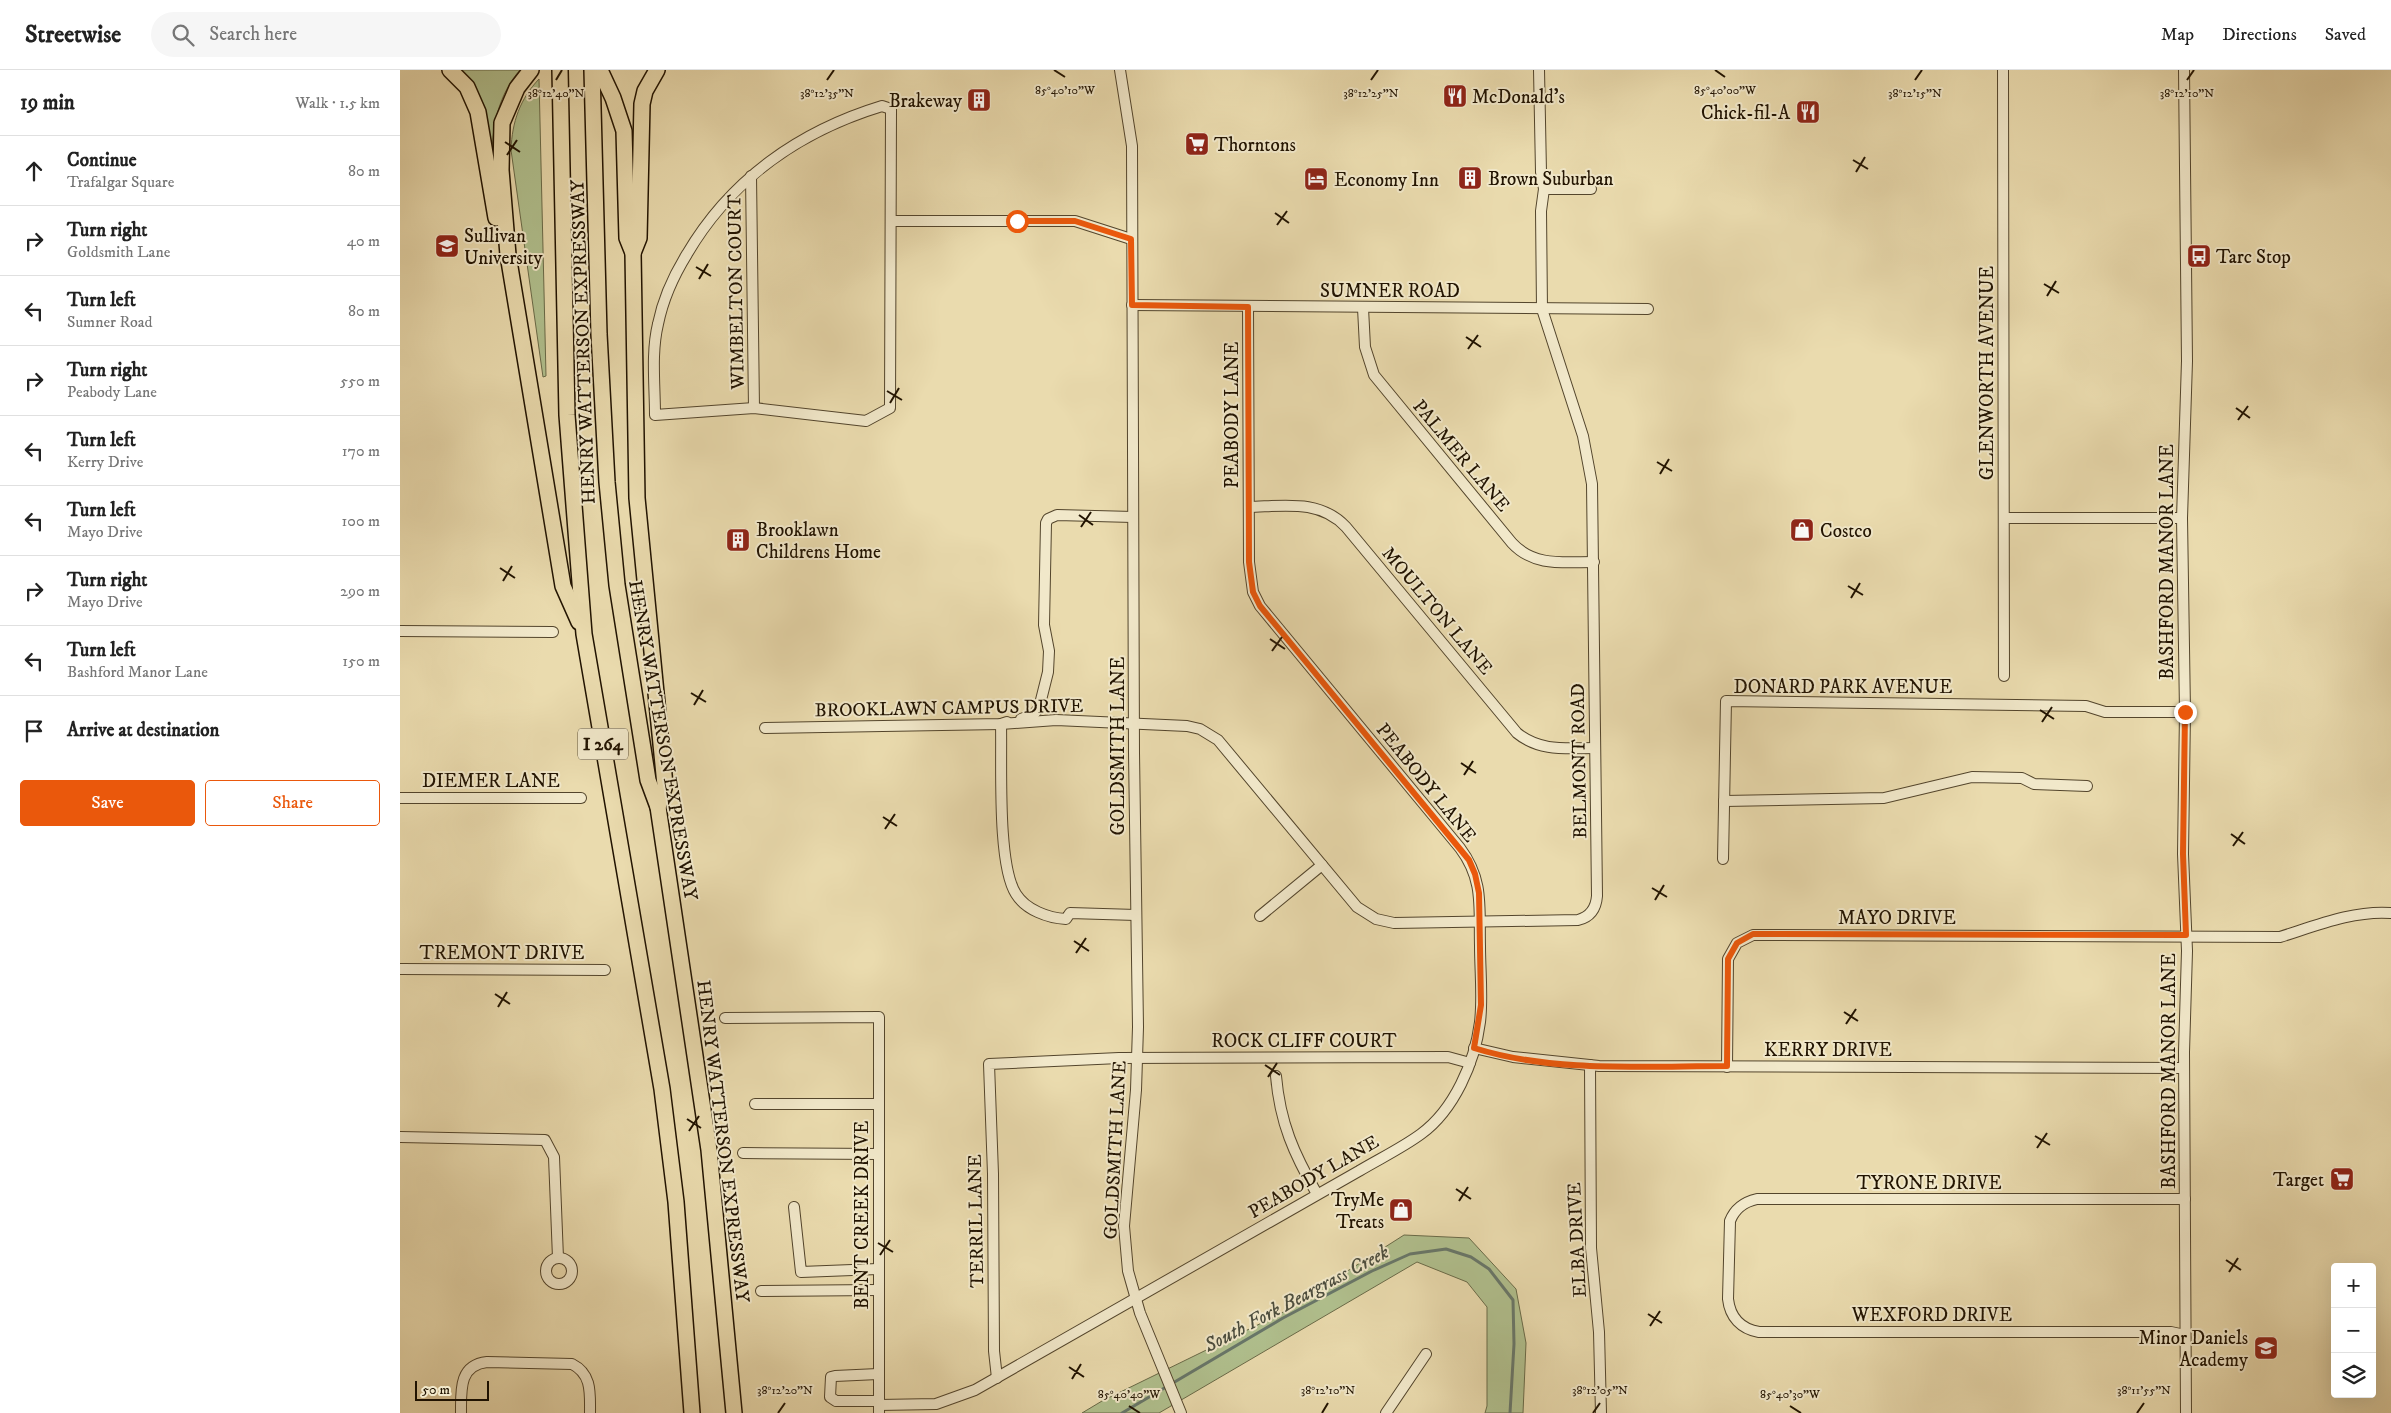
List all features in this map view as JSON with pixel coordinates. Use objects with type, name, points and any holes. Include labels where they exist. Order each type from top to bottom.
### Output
[{"type":"highway","points":[[450,70],[467,87],[476,106],[501,246],[508,255]]},
{"type":"highway","points":[[531,70],[517,88],[502,123],[501,170],[508,255],[564,586],[584,634]]},
{"type":"highway","name":"HENRY WATTERSON EXPRESSWAY","points":[[560,70],[568,415],[584,634],[662,1089],[676,1202],[692,1413]]},
{"type":"highway","name":"HENRY WATTERSON EXPRESSWAY","points":[[592,70],[599,354],[616,585],[648,780],[658,807],[709,1150],[734,1413]]},
{"type":"highway","points":[[600,70],[613,98],[624,130],[627,238],[633,253],[637,498],[665,785],[658,807]]},
{"type":"highway","points":[[633,253],[639,238],[642,104],[647,86],[657,70]]},
{"type":"street","name":"GOLDSMITH LANE","points":[[1120,70],[1132,146],[1134,724],[1138,1059],[1124,1226],[1128,1270],[1136,1299],[1181,1413]]},
{"type":"street","name":"BELMONT ROAD","points":[[1134,724],[1187,726],[1211,735],[1229,753],[1357,907],[1376,919],[1394,923],[1578,920],[1592,912],[1597,896],[1594,562],[1590,465],[1583,436],[1542,308],[1541,211],[1544,189],[1541,172],[1539,70]]},
{"type":"street","name":"GLENWORTH AVENUE","points":[[2003,70],[2004,676]]},
{"type":"street","name":"BASHFORD MANOR LANE","points":[[2184,70],[2187,361],[2184,397],[2182,518],[2185,712],[2183,854],[2187,1002],[2184,1068],[2186,1413]]},
{"type":"street","points":[[882,106],[891,109],[890,408],[866,421],[754,408],[655,415],[654,361],[657,326],[668,292],[696,239],[716,212],[750,176],[781,152],[829,124],[882,106]]},
{"type":"street","name":"WIMBELTON COURT","points":[[750,176],[754,408]]},
{"type":"street","points":[[1544,189],[1591,189]]},
{"type":"street","points":[[891,221],[1075,221],[1131,239]]},
{"type":"street","name":"SUMNER ROAD","points":[[1132,305],[1648,309]]},
{"type":"street","name":"PEABODY LANE","points":[[878,1374],[831,1377],[829,1393],[832,1400],[879,1407],[936,1404],[975,1390],[1422,1134],[1442,1114],[1456,1093],[1470,1063],[1481,1005],[1478,881],[1469,860],[1256,599],[1250,579],[1248,307]]},
{"type":"street","name":"PALMER LANE","points":[[1363,308],[1365,347],[1374,375],[1512,543],[1526,555],[1536,560],[1548,562],[1594,562]]},
{"type":"street","name":"MOULTON LANE","points":[[1249,507],[1308,506],[1332,514],[1346,527],[1517,733],[1528,742],[1538,746],[1595,748]]},
{"type":"street","points":[[1133,517],[1056,515],[1048,519],[1045,528],[1044,626],[1049,652],[1048,672],[1039,708],[1034,714],[1001,724],[1004,848],[1009,879],[1019,899],[1036,912],[1062,919],[1066,919],[1070,913],[1136,915]]},
{"type":"street","points":[[2004,518],[2182,518]]},
{"type":"street","points":[[400,631],[553,632]]},
{"type":"street","name":"DONARD PARK AVENUE","points":[[1724,801],[1726,701],[2086,706],[2105,712],[2185,712]]},
{"type":"street","name":"BROOKLAWN CAMPUS DRIVE","points":[[765,728],[1001,724],[1056,720],[1134,724]]},
{"type":"street","points":[[1724,859],[1724,801],[1884,798],[1972,777],[2022,778],[2034,784],[2087,786]]},
{"type":"street","name":"DIEMER LANE","points":[[400,798],[581,798]]},
{"type":"street","points":[[1260,916],[1322,865]]},
{"type":"street","name":"MAYO DRIVE","points":[[1727,1066],[1728,959],[1737,943],[1753,934],[2280,937],[2331,921],[2355,916],[2391,913]]},
{"type":"street","name":"TREMONT DRIVE","points":[[400,969],[604,970]]},
{"type":"street","name":"BENT CREEK DRIVE","points":[[725,1018],[879,1016],[879,1407]]},
{"type":"street","name":"KERRY DRIVE","points":[[1474,1048],[1513,1057],[1590,1065],[2184,1068]]},
{"type":"street","name":"ROCK CLIFF COURT","points":[[989,1064],[1065,1060],[1448,1057],[1470,1063]]},
{"type":"street","name":"TERRIL LANE","points":[[989,1064],[993,1174],[994,1351],[997,1378]]},
{"type":"street","name":"ELBA DRIVE","points":[[1590,1065],[1591,1248],[1599,1332],[1601,1413]]},
{"type":"street","points":[[1276,1076],[1278,1099],[1285,1129],[1293,1151],[1317,1194]]},
{"type":"street","points":[[756,1104],[879,1104]]},
{"type":"street","points":[[400,1137],[545,1140],[554,1157],[558,1258]]},
{"type":"street","points":[[743,1153],[879,1154]]},
{"type":"street","name":"TYRONE DRIVE","points":[[1728,1269],[1729,1228],[1733,1214],[1743,1204],[1757,1199],[2185,1199]]},
{"type":"street","points":[[794,1207],[801,1272],[878,1269]]},
{"type":"street","name":"WEXFORD DRIVE","points":[[1728,1269],[1728,1299],[1732,1314],[1742,1326],[1753,1331],[2171,1332],[2185,1335]]},
{"type":"street","points":[[761,1291],[878,1290]]},
{"type":"street","points":[[1386,1413],[1426,1354]]},
{"type":"street","points":[[461,1413],[462,1382],[468,1371],[481,1362],[497,1362],[566,1363],[578,1367],[586,1375],[589,1384],[590,1413]]},
{"type":"green space","points":[[456,70],[520,70],[507,89],[498,110],[493,133],[492,157]]},
{"type":"green space","points":[[539,79],[546,376],[543,377],[511,150],[513,130],[518,111]]},
{"type":"green space","points":[[1404,1235],[1469,1238],[1516,1289],[1526,1343],[1523,1413],[1485,1413],[1487,1406],[1487,1307],[1467,1282],[1417,1262],[1159,1413],[1082,1413],[1102,1401],[1280,1314]]},
{"type":"waterway","name":"South Fork Beargrass Creek","points":[[1122,1413],[1283,1318],[1372,1271],[1410,1254],[1446,1249],[1471,1257],[1489,1269],[1513,1300],[1514,1344],[1510,1413]]},
{"type":"place","name":"McDonald's","points":[[1455,96]]},
{"type":"place","name":"Brakeway","points":[[979,100]]},
{"type":"place","name":"Chick-fil-A","points":[[1808,112]]},
{"type":"place","name":"Thorntons","points":[[1197,144]]},
{"type":"place","name":"Brown Suburban","points":[[1470,178]]},
{"type":"place","name":"Economy Inn","points":[[1316,179]]},
{"type":"place","name":"Sullivan University","points":[[447,246]]},
{"type":"place","name":"Tarc Stop","points":[[2199,256]]},
{"type":"place","name":"Costco","points":[[1802,530]]},
{"type":"place","name":"Brooklawn Childrens Home","points":[[738,540]]},
{"type":"place","name":"Target","points":[[2342,1179]]},
{"type":"place","name":"TryMe Treats","points":[[1401,1210]]},
{"type":"place","name":"Minor Daniels Academy","points":[[2266,1348]]},
{"type":"route","points":[[1017,221],[1075,221],[1131,239],[1132,305],[1248,307],[1249,562],[1253,592],[1260,606],[1469,860],[1478,881],[1480,922],[1481,1005],[1478,1035],[1474,1048],[1513,1057],[1599,1066],[1727,1066],[1728,959],[1737,943],[1753,934],[2186,935],[2184,923],[2183,854],[2185,712]]}]
